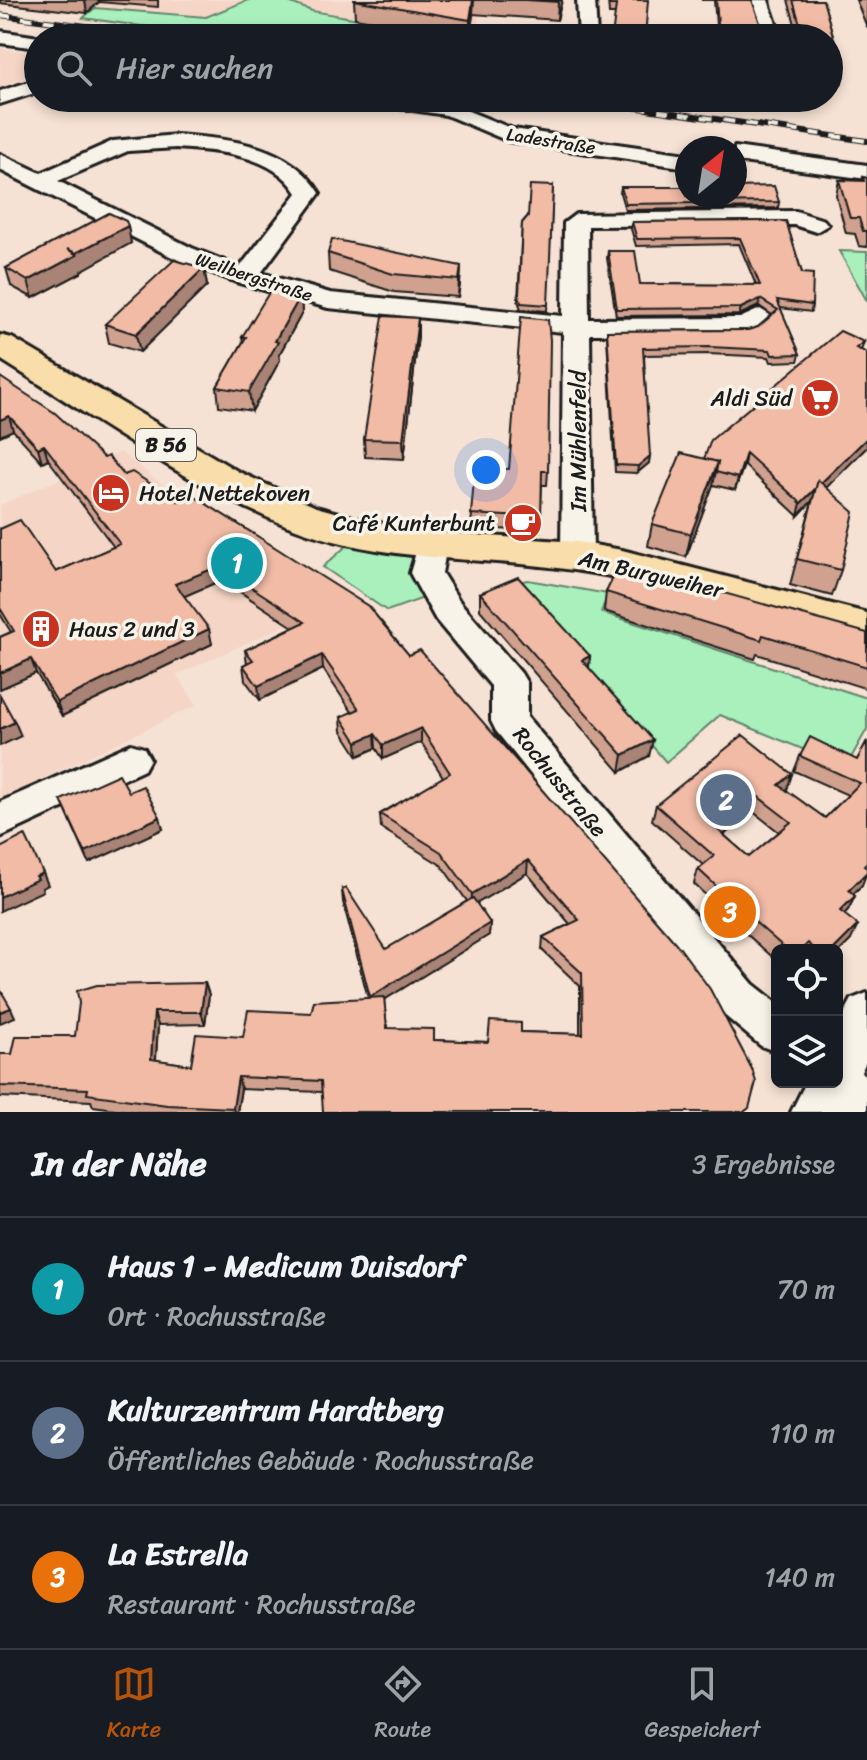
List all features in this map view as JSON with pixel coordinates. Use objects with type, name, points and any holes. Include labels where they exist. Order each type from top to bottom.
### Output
[{"type":"main road","name":"B 56","points":[[0,345],[239,487],[303,517],[367,535],[431,546]]},
{"type":"main road","name":"Am Burgweiher","points":[[431,546],[577,556],[718,588],[867,629]]},
{"type":"street","points":[[586,0],[587,24]]},
{"type":"street","points":[[759,0],[767,24]]},
{"type":"street","points":[[0,37],[24,40]]},
{"type":"street","points":[[0,98],[24,90]]},
{"type":"street","name":"Ladestraße","points":[[456,112],[508,135],[675,159]]},
{"type":"street","points":[[41,181],[101,153],[162,139],[216,146],[272,160],[293,170],[306,183],[309,193],[245,277]]},
{"type":"street","points":[[747,156],[867,172]]},
{"type":"street","name":"Weilbergstraße","points":[[0,161],[183,253],[245,277],[328,300],[577,326]]},
{"type":"street","name":"Im Mühlenfeld","points":[[577,556],[576,223],[584,219],[796,218],[816,225]]},
{"type":"street","points":[[577,326],[746,326],[760,317]]},
{"type":"street","name":"Rochusstraße","points":[[431,546],[426,573],[448,611],[509,683],[509,721],[738,999],[771,1026]]},
{"type":"street","points":[[0,820],[131,759]]},
{"type":"street","points":[[843,1061],[867,1014]]},
{"type":"street","points":[[814,1112],[829,1088]]},
{"type":"street","points":[[843,1088],[867,1108]]},
{"type":"shaded area","points":[[0,0],[482,0],[478,24],[169,24]]},
{"type":"shaded area","points":[[0,48],[24,52],[24,79],[0,87]]},
{"type":"shaded area","points":[[121,452],[195,510],[337,602],[177,675],[197,705],[0,799],[0,505]]},
{"type":"green space","points":[[248,0],[283,0],[312,11],[387,24],[127,24],[83,18],[95,8],[206,17]]},
{"type":"green space","points":[[839,251],[867,252],[867,301]]},
{"type":"green space","points":[[354,539],[421,554],[429,596],[387,611],[323,567]]},
{"type":"green space","points":[[528,580],[608,594],[601,612],[867,698],[867,729],[846,767],[720,715],[666,762],[512,583]]},
{"type":"building","points":[[354,0],[473,0],[470,20]]},
{"type":"building","points":[[609,0],[648,0],[646,24],[614,24],[616,5],[610,5]]},
{"type":"building","points":[[716,0],[752,0],[760,24],[718,24]]},
{"type":"building","points":[[793,0],[823,0],[830,24],[800,24]]},
{"type":"building","points":[[863,177],[867,178],[867,231],[863,231],[859,218],[850,218],[839,180],[864,181]]},
{"type":"building","points":[[530,185],[553,186],[548,305],[521,303],[519,295],[522,223],[528,216]]},
{"type":"building","points":[[774,186],[779,202],[747,202],[747,187]]},
{"type":"building","points":[[621,187],[675,187],[675,203],[626,204]]},
{"type":"building","points":[[109,213],[126,221],[128,226],[76,253],[67,249],[77,255],[28,281],[6,268]]},
{"type":"building","points":[[786,221],[802,273],[813,274],[812,305],[777,300],[800,354],[772,355],[770,350],[710,347],[643,348],[650,456],[638,466],[616,465],[607,331],[748,330],[758,327],[778,310],[760,299],[741,308],[617,309],[608,251],[635,251],[640,284],[760,285],[740,238],[637,239],[632,222]]},
{"type":"building","points":[[332,239],[461,266],[459,280],[393,274],[328,253]]},
{"type":"building","points":[[174,260],[204,268],[136,334],[105,324]]},
{"type":"building","points":[[270,291],[301,295],[275,341],[278,342],[249,392],[217,387],[246,337],[242,337]]},
{"type":"building","points":[[383,316],[418,318],[403,440],[364,439]]},
{"type":"building","points":[[521,317],[548,320],[550,340],[548,471],[542,471],[541,518],[471,514],[475,468],[509,469]]},
{"type":"building","name":"Aldi Süd","points":[[840,331],[864,342],[856,348],[867,353],[867,438],[821,483],[818,480],[816,488],[801,503],[746,453],[738,478],[716,472],[718,462],[704,459],[711,440]]},
{"type":"building","points":[[0,377],[55,413],[104,458],[108,456],[124,475],[132,472],[178,501],[192,495],[368,606],[409,655],[420,650],[679,947],[710,989],[752,1069],[756,1082],[749,1108],[744,1112],[323,1112],[321,1081],[238,1077],[233,1108],[167,1105],[87,1094],[88,1089],[0,1086],[0,1054],[12,1054],[16,1036],[75,1036],[79,1003],[77,991],[97,985],[205,983],[201,1012],[154,1012],[151,1059],[191,1065],[196,1034],[243,1037],[248,1010],[311,1013],[314,1001],[384,997],[387,1028],[434,1029],[434,1040],[488,1042],[490,1021],[521,1023],[521,1032],[583,1034],[582,973],[543,937],[579,920],[528,860],[472,894],[441,852],[380,814],[450,773],[421,728],[383,745],[375,734],[357,742],[341,717],[359,709],[322,655],[258,686],[243,665],[253,660],[245,650],[305,622],[219,566],[175,584],[209,629],[57,702],[31,659],[0,673],[0,637],[14,631],[0,608],[0,529],[20,520],[56,572],[120,544],[44,445],[38,448],[9,416],[0,420]]},
{"type":"building","points":[[681,453],[718,462],[691,534],[652,524]]},
{"type":"building","points":[[818,480],[854,512],[841,570],[797,559]]},
{"type":"building","points":[[620,564],[867,633],[867,667],[763,635],[761,640],[606,592]]},
{"type":"building","points":[[518,577],[590,656],[582,660],[653,740],[623,755],[480,593]]},
{"type":"building","points":[[0,695],[15,722],[0,729]]},
{"type":"building","points":[[743,735],[792,774],[779,785],[825,818],[860,783],[800,756],[810,737],[857,760],[867,741],[867,863],[864,866],[867,872],[849,890],[855,896],[840,911],[858,925],[839,944],[780,944],[698,869],[714,856],[656,805]],"holes":[[[756,795],[791,822],[749,857],[717,829]]]},
{"type":"building","points":[[119,774],[129,792],[143,786],[160,817],[85,852],[61,800]]},
{"type":"building","points":[[25,835],[43,873],[36,876],[38,879],[0,897],[0,848]]},
{"type":"building","points":[[346,888],[386,949],[473,898],[490,923],[370,997],[342,890]]},
{"type":"building","points":[[0,989],[11,1008],[0,1012]]},
{"type":"railway","points":[[0,15],[70,24]]},
{"type":"railway","points":[[667,112],[867,141]]},
{"type":"place","name":"Aldi Süd","points":[[820,398]]},
{"type":"place","name":"Hotel Nettekoven","points":[[111,493]]},
{"type":"place","name":"Café Kunterbunt","points":[[523,523]]},
{"type":"place","name":"Haus 1 - Medicum Duisdorf","points":[[237,563]]},
{"type":"place","name":"Haus 2 und 3","points":[[41,629]]},
{"type":"place","name":"Kulturzentrum Hardtberg","points":[[726,800]]},
{"type":"place","name":"La Estrella","points":[[730,912]]}]
